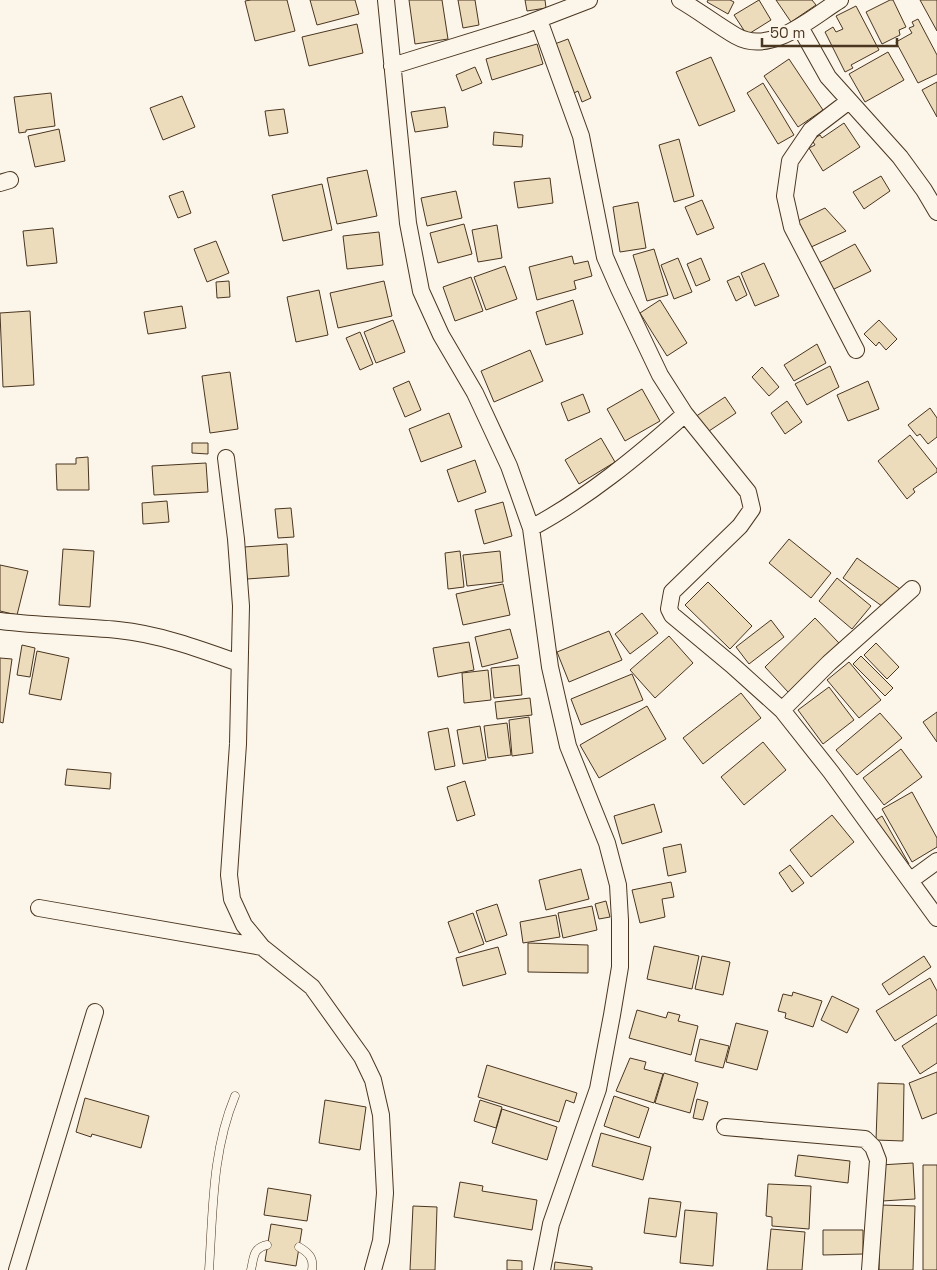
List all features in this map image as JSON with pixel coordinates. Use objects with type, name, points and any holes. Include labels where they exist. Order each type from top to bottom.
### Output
[{"type":"street","points":[[386,0],[408,223],[421,290],[441,335],[476,392],[509,466],[530,528],[550,667],[568,746],[607,843],[618,885],[620,967],[598,1089],[551,1224],[542,1270]]},
{"type":"street","points":[[392,66],[538,20],[589,0]]},
{"type":"street","points":[[680,0],[737,37],[758,41],[776,37],[800,27],[840,0]]},
{"type":"street","points":[[538,20],[581,136],[605,257],[649,355],[685,414],[748,492],[752,510],[740,526],[672,592],[669,609],[672,615],[782,710],[831,772],[937,918]]},
{"type":"street","points":[[800,27],[828,77],[900,157],[937,212]]},
{"type":"street","points":[[849,101],[811,130],[790,161],[786,196],[792,227],[856,350]]},
{"type":"street","points":[[530,528],[552,517],[616,471],[685,414]]},
{"type":"street","points":[[226,458],[241,606],[238,744],[229,875],[232,899],[244,925],[262,947],[312,988],[362,1057],[373,1080],[381,1115],[385,1193],[381,1242],[373,1270]]},
{"type":"street","points":[[782,710],[829,663],[912,589]]},
{"type":"street","points":[[0,621],[36,626],[120,630],[190,645],[239,663]]},
{"type":"street","points":[[911,880],[937,861]]},
{"type":"street","points":[[39,908],[262,947]]},
{"type":"street","points":[[17,1270],[95,1012]]},
{"type":"street","points":[[725,1127],[865,1139],[873,1147],[878,1160],[870,1270]]},
{"type":"lane","points":[[209,1270],[216,1170],[224,1122],[235,1096]]},
{"type":"lane","points":[[251,1270],[255,1252],[260,1246],[267,1245]]},
{"type":"lane","points":[[299,1248],[308,1253],[314,1262],[312,1270]]},
{"type":"building","points":[[287,0],[295,31],[255,41],[245,1]]},
{"type":"building","points":[[310,0],[355,0],[359,14],[317,25]]},
{"type":"building","points":[[409,0],[442,0],[448,39],[415,44]]},
{"type":"building","points":[[458,0],[475,0],[479,25],[463,28]]},
{"type":"building","points":[[525,0],[545,0],[546,8],[527,11]]},
{"type":"building","points":[[708,0],[730,0],[734,2],[728,14],[707,2]]},
{"type":"building","points":[[759,0],[771,20],[747,35],[734,15]]},
{"type":"building","points":[[776,0],[812,0],[816,5],[791,22]]},
{"type":"building","points":[[893,0],[906,27],[899,30],[900,35],[882,44],[866,12]]},
{"type":"building","points":[[920,0],[937,0],[937,31]]},
{"type":"building","points":[[856,6],[879,50],[851,65],[853,68],[845,72],[825,32],[833,27],[836,32],[843,29],[836,16]]},
{"type":"building","points":[[918,19],[937,55],[937,74],[918,83],[896,42],[912,33],[909,28],[914,26],[912,22]]},
{"type":"building","points":[[357,24],[363,53],[309,66],[302,37]]},
{"type":"building","points":[[568,39],[591,98],[582,102],[578,91],[572,94],[552,45]]},
{"type":"building","points":[[537,44],[543,64],[492,80],[486,59]]},
{"type":"building","points":[[888,52],[904,80],[865,102],[849,74]]},
{"type":"building","points":[[711,57],[735,111],[699,126],[676,72]]},
{"type":"building","points":[[789,59],[823,110],[798,127],[764,76]]},
{"type":"building","points":[[475,67],[482,83],[462,91],[456,75]]},
{"type":"building","points":[[937,82],[937,117],[922,90]]},
{"type":"building","points":[[763,83],[794,135],[778,144],[747,93]]},
{"type":"building","points":[[51,93],[55,126],[26,130],[26,132],[19,133],[14,97]]},
{"type":"building","points":[[182,96],[195,127],[163,140],[150,108]]},
{"type":"building","points":[[445,107],[448,127],[415,132],[411,112]]},
{"type":"building","points":[[284,109],[288,133],[269,136],[265,111]]},
{"type":"building","points":[[844,123],[860,147],[823,171],[809,148],[815,145],[812,140],[820,135],[822,138]]},
{"type":"building","points":[[59,129],[65,161],[35,167],[28,136]]},
{"type":"building","points":[[494,132],[523,135],[522,147],[493,145]]},
{"type":"building","points":[[679,139],[694,196],[674,202],[659,145]]},
{"type":"building","points":[[367,170],[377,216],[337,224],[327,178]]},
{"type":"building","points":[[881,176],[890,191],[864,209],[853,192]]},
{"type":"building","points":[[550,178],[553,203],[518,208],[514,182]]},
{"type":"building","points":[[322,184],[332,230],[283,241],[272,195]]},
{"type":"building","points":[[183,191],[191,213],[178,218],[169,196]]},
{"type":"building","points":[[456,191],[462,218],[427,226],[421,198]]},
{"type":"building","points":[[702,200],[714,228],[697,235],[685,207]]},
{"type":"building","points":[[638,202],[646,248],[620,252],[613,207]]},
{"type":"building","points":[[825,208],[846,231],[809,248],[796,222]]},
{"type":"building","points":[[464,224],[472,254],[438,263],[430,233]]},
{"type":"building","points":[[497,225],[502,258],[478,262],[472,230]]},
{"type":"building","points":[[53,228],[57,263],[27,266],[23,231]]},
{"type":"building","points":[[379,232],[383,265],[347,269],[343,236]]},
{"type":"building","points":[[216,241],[229,273],[207,282],[194,249]]},
{"type":"building","points":[[855,244],[871,271],[830,291],[815,265]]},
{"type":"building","points":[[654,249],[668,295],[647,301],[633,255]]},
{"type":"building","points":[[572,256],[574,264],[588,261],[592,276],[574,281],[576,289],[537,300],[529,267]]},
{"type":"building","points":[[678,258],[692,292],[674,299],[661,265]]},
{"type":"building","points":[[701,258],[710,280],[696,286],[687,264]]},
{"type":"building","points":[[764,263],[779,296],[755,306],[741,273]]},
{"type":"building","points":[[505,266],[517,299],[486,310],[474,277]]},
{"type":"building","points":[[739,276],[747,295],[736,301],[727,281]]},
{"type":"building","points":[[471,277],[483,311],[455,321],[443,287]]},
{"type":"building","points":[[229,281],[230,297],[217,298],[216,282]]},
{"type":"building","points":[[384,281],[392,316],[338,328],[330,293]]},
{"type":"building","points":[[319,290],[328,335],[296,342],[287,297]]},
{"type":"building","points":[[573,300],[583,334],[546,345],[536,312]]},
{"type":"building","points":[[660,300],[687,343],[667,356],[640,313]]},
{"type":"building","points":[[182,306],[186,328],[148,334],[144,312]]},
{"type":"building","points":[[30,311],[34,385],[3,387],[0,313]]},
{"type":"building","points":[[393,320],[405,352],[376,363],[364,332]]},
{"type":"building","points":[[879,320],[897,339],[886,350],[879,342],[876,346],[864,334]]},
{"type":"building","points":[[360,332],[373,364],[360,370],[346,338]]},
{"type":"building","points":[[817,344],[826,363],[794,381],[784,365]]},
{"type":"building","points":[[530,350],[543,381],[494,402],[481,371]]},
{"type":"building","points":[[830,366],[839,387],[807,405],[795,384]]},
{"type":"building","points":[[762,367],[779,387],[769,396],[752,377]]},
{"type":"building","points":[[230,372],[238,429],[210,433],[202,376]]},
{"type":"building","points":[[409,381],[421,410],[405,417],[393,388]]},
{"type":"building","points":[[868,381],[879,409],[848,421],[837,395]]},
{"type":"building","points":[[642,389],[660,421],[625,441],[607,409]]},
{"type":"building","points":[[583,394],[590,412],[568,421],[561,403]]},
{"type":"building","points":[[725,397],[736,413],[706,433],[695,417]]},
{"type":"building","points":[[787,401],[802,422],[785,434],[771,413]]},
{"type":"building","points":[[930,408],[937,418],[937,437],[928,444],[920,434],[917,436],[908,425]]},
{"type":"building","points":[[449,413],[462,447],[421,462],[409,429]]},
{"type":"building","points":[[910,435],[937,469],[937,472],[913,489],[915,492],[907,499],[878,461]]},
{"type":"building","points":[[601,438],[615,462],[579,484],[565,460]]},
{"type":"building","points":[[192,443],[208,443],[208,454],[192,453]]},
{"type":"building","points":[[88,457],[89,490],[57,490],[56,464],[76,464],[76,458]]},
{"type":"building","points":[[475,460],[486,492],[458,502],[447,470]]},
{"type":"building","points":[[206,463],[208,492],[154,495],[152,466]]},
{"type":"building","points":[[167,501],[169,522],[143,524],[142,503]]},
{"type":"building","points":[[503,502],[512,536],[484,544],[475,510]]},
{"type":"building","points":[[291,508],[294,537],[278,538],[275,509]]},
{"type":"building","points":[[789,539],[831,573],[811,598],[769,563]]},
{"type":"building","points":[[287,544],[289,576],[247,579],[244,547]]},
{"type":"building","points":[[63,549],[94,551],[90,607],[59,605]]},
{"type":"building","points":[[460,551],[464,587],[448,589],[445,553]]},
{"type":"building","points":[[500,551],[503,582],[467,586],[463,555]]},
{"type":"building","points":[[857,558],[900,589],[886,609],[843,578]]},
{"type":"building","points":[[0,565],[28,571],[17,615],[0,611]]},
{"type":"building","points":[[837,578],[871,606],[852,629],[819,601]]},
{"type":"building","points":[[708,582],[752,626],[730,649],[685,605]]},
{"type":"building","points":[[503,584],[510,615],[463,625],[456,594]]},
{"type":"building","points":[[642,613],[658,633],[630,654],[615,634]]},
{"type":"building","points":[[815,618],[839,643],[788,692],[765,667]]},
{"type":"building","points":[[771,620],[784,637],[749,664],[736,647]]},
{"type":"building","points":[[510,629],[518,658],[482,667],[475,637]]},
{"type":"building","points":[[609,631],[622,660],[569,682],[557,652]]},
{"type":"building","points":[[669,636],[693,663],[655,698],[630,670]]},
{"type":"building","points":[[469,642],[474,670],[438,677],[433,648]]},
{"type":"building","points":[[876,643],[899,667],[887,679],[864,655]]},
{"type":"building","points":[[22,645],[35,648],[30,677],[17,675]]},
{"type":"building","points":[[37,651],[69,658],[61,700],[29,694]]},
{"type":"building","points":[[861,656],[893,688],[885,696],[853,664]]},
{"type":"building","points":[[0,658],[12,659],[3,723],[0,722]]},
{"type":"building","points":[[849,662],[881,700],[859,718],[827,680]]},
{"type":"building","points":[[519,665],[522,695],[494,698],[491,668]]},
{"type":"building","points":[[488,670],[491,700],[464,703],[462,673]]},
{"type":"building","points":[[632,674],[643,700],[581,725],[571,699]]},
{"type":"building","points":[[829,687],[854,720],[823,744],[798,710]]},
{"type":"building","points":[[741,693],[761,718],[703,764],[683,738]]},
{"type":"building","points":[[530,698],[532,715],[497,719],[495,702]]},
{"type":"building","points":[[647,706],[666,739],[599,778],[580,745]]},
{"type":"building","points":[[937,712],[937,742],[923,722]]},
{"type":"building","points":[[880,713],[902,738],[857,775],[836,750]]},
{"type":"building","points":[[529,717],[533,753],[512,756],[509,720]]},
{"type":"building","points":[[507,723],[511,755],[488,758],[484,726]]},
{"type":"building","points":[[480,726],[486,760],[463,764],[457,730]]},
{"type":"building","points":[[448,728],[455,766],[435,770],[428,732]]},
{"type":"building","points":[[763,742],[786,770],[744,805],[721,777]]},
{"type":"building","points":[[901,749],[922,777],[884,805],[863,778]]},
{"type":"building","points":[[67,769],[111,773],[110,789],[65,785]]},
{"type":"building","points":[[465,781],[475,815],[457,821],[447,787]]},
{"type":"building","points":[[912,792],[937,838],[937,847],[912,862],[882,809]]},
{"type":"building","points":[[654,804],[662,832],[622,844],[614,816]]},
{"type":"building","points":[[832,815],[854,842],[811,877],[790,850]]},
{"type":"building","points":[[882,816],[909,864],[902,867],[876,820]]},
{"type":"building","points":[[681,844],[686,872],[668,876],[663,848]]},
{"type":"building","points":[[790,865],[804,883],[792,892],[779,873]]},
{"type":"building","points":[[581,869],[589,899],[546,910],[539,880]]},
{"type":"building","points":[[671,882],[674,897],[662,899],[665,917],[640,923],[632,890]]},
{"type":"building","points":[[606,901],[610,917],[599,919],[595,904]]},
{"type":"building","points":[[497,904],[507,935],[486,942],[476,911]]},
{"type":"building","points":[[592,906],[597,930],[563,938],[558,913]]},
{"type":"building","points":[[473,913],[484,944],[459,953],[448,922]]},
{"type":"building","points":[[556,915],[560,937],[523,943],[520,922]]},
{"type":"building","points":[[528,943],[588,945],[588,973],[528,972]]},
{"type":"building","points":[[654,946],[699,956],[692,989],[647,979]]},
{"type":"building","points":[[498,947],[506,974],[463,986],[456,958]]},
{"type":"building","points":[[702,956],[730,962],[723,995],[695,989]]},
{"type":"building","points":[[924,956],[931,967],[889,995],[882,984]]},
{"type":"building","points":[[930,978],[937,991],[937,1015],[895,1041],[876,1011]]},
{"type":"building","points":[[793,992],[822,1001],[813,1027],[785,1018],[786,1013],[778,1011],[783,994],[792,996]]},
{"type":"building","points":[[832,996],[859,1009],[847,1033],[821,1020]]},
{"type":"building","points":[[637,1010],[666,1018],[668,1012],[680,1015],[678,1021],[698,1026],[691,1055],[629,1038]]},
{"type":"building","points":[[736,1023],[768,1031],[757,1070],[726,1062]]},
{"type":"building","points":[[937,1023],[937,1063],[920,1074],[902,1046]]},
{"type":"building","points":[[700,1039],[729,1046],[723,1068],[695,1061]]},
{"type":"building","points":[[630,1058],[646,1062],[644,1069],[663,1074],[654,1103],[616,1091]]},
{"type":"building","points":[[487,1065],[577,1093],[574,1103],[566,1100],[559,1122],[478,1097]]},
{"type":"building","points":[[937,1072],[937,1113],[922,1119],[909,1083]]},
{"type":"building","points":[[664,1073],[698,1083],[690,1113],[655,1103]]},
{"type":"building","points":[[878,1083],[904,1084],[903,1141],[876,1140]]},
{"type":"building","points":[[614,1096],[649,1108],[639,1138],[604,1126]]},
{"type":"building","points":[[85,1098],[149,1116],[141,1148],[92,1134],[91,1137],[76,1132]]},
{"type":"building","points":[[697,1099],[708,1102],[703,1120],[693,1118]]},
{"type":"building","points":[[325,1100],[366,1107],[360,1150],[319,1143]]},
{"type":"building","points":[[480,1100],[502,1107],[496,1128],[474,1121]]},
{"type":"building","points":[[502,1109],[557,1127],[547,1160],[492,1143]]},
{"type":"building","points":[[601,1133],[651,1147],[643,1180],[592,1166]]},
{"type":"building","points":[[798,1155],[850,1161],[848,1183],[795,1176]]},
{"type":"building","points":[[913,1163],[915,1199],[882,1201],[880,1165]]},
{"type":"building","points":[[923,1165],[937,1165],[937,1270],[923,1270]]},
{"type":"building","points":[[460,1182],[483,1186],[482,1191],[537,1200],[532,1230],[454,1217]]},
{"type":"building","points":[[768,1184],[811,1186],[809,1229],[772,1226],[772,1217],[766,1216]]},
{"type":"building","points":[[268,1188],[311,1195],[307,1221],[264,1215]]},
{"type":"building","points":[[649,1198],[681,1202],[676,1237],[644,1233]]},
{"type":"building","points":[[880,1205],[915,1206],[913,1270],[879,1270]]},
{"type":"building","points":[[413,1206],[437,1207],[435,1270],[410,1270]]},
{"type":"building","points":[[685,1210],[717,1213],[713,1266],[680,1263]]},
{"type":"building","points":[[271,1224],[302,1229],[296,1266],[265,1261]]},
{"type":"building","points":[[771,1229],[805,1232],[802,1270],[767,1270]]},
{"type":"building","points":[[823,1230],[863,1230],[863,1254],[823,1255]]},
{"type":"building","points":[[507,1260],[522,1261],[522,1270],[507,1270]]},
{"type":"building","points":[[555,1262],[592,1267],[592,1270],[554,1270]]}]
